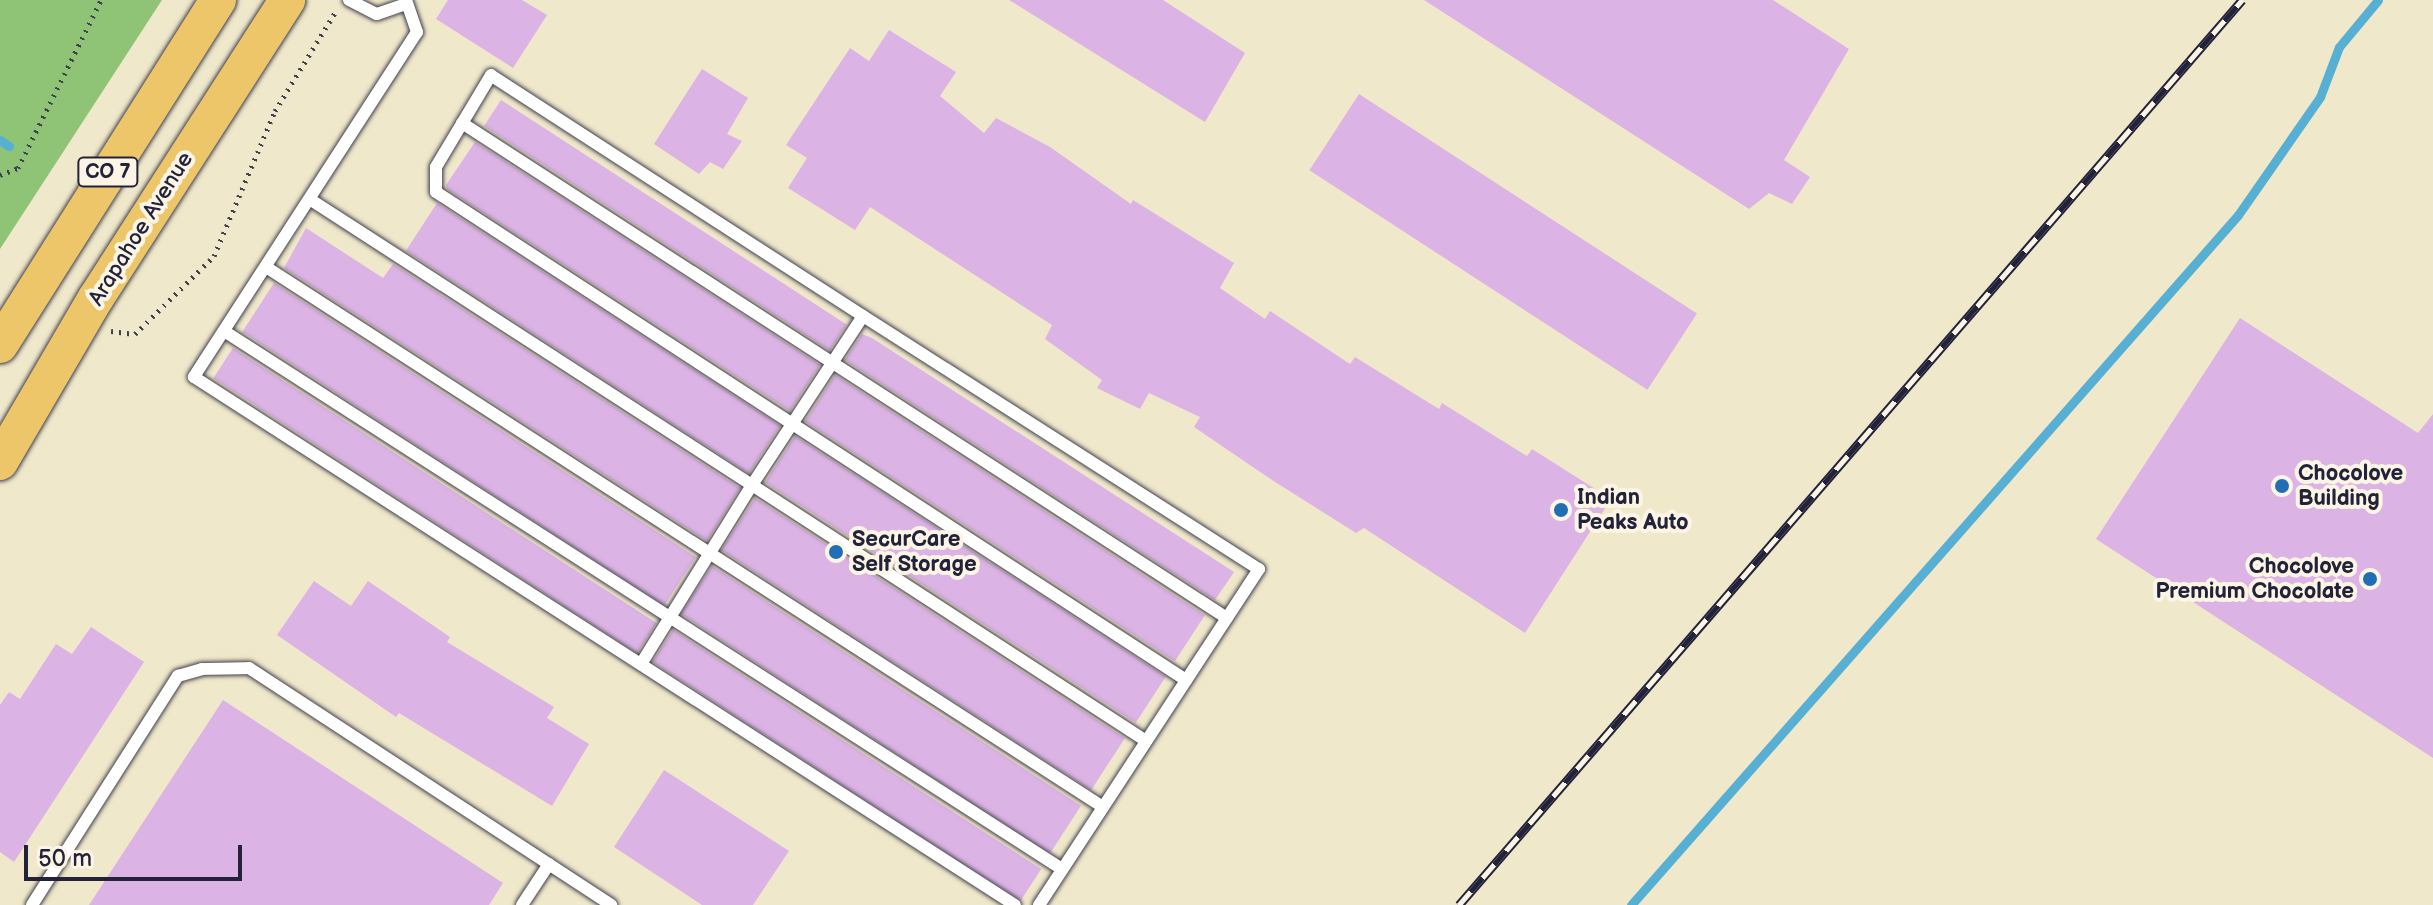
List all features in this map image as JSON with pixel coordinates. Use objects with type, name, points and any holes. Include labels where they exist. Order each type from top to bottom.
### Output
[{"type":"main road","name":"CO 7","points":[[0,345],[218,0]]},
{"type":"main road","name":"Arapahoe Avenue","points":[[0,462],[96,298],[287,0]]},
{"type":"lane","points":[[349,0],[377,14],[406,2],[417,32],[194,377],[1015,905]]},
{"type":"lane","points":[[1039,905],[1259,569],[491,75],[436,167],[436,192],[1186,680]]},
{"type":"lane","points":[[462,123],[1227,618]]},
{"type":"lane","points":[[311,200],[1146,741]]},
{"type":"lane","points":[[266,267],[1103,807]]},
{"type":"lane","points":[[641,664],[752,485],[863,316]]},
{"type":"lane","points":[[224,331],[1062,869]]},
{"type":"lane","points":[[32,905],[178,676],[202,669],[249,668],[611,905]]},
{"type":"lane","points":[[522,905],[549,864]]},
{"type":"path","points":[[0,175],[18,168],[101,0]]},
{"type":"path","points":[[128,334],[135,334],[214,256],[275,111],[342,0]]},
{"type":"green space","points":[[0,0],[162,0],[0,249]]},
{"type":"building","points":[[448,0],[522,0],[547,15],[513,68],[436,19]]},
{"type":"building","points":[[1009,0],[1163,0],[1245,53],[1205,122]]},
{"type":"building","points":[[1424,0],[1773,0],[1849,49],[1784,160],[1810,177],[1792,204],[1769,193],[1749,209]]},
{"type":"building","points":[[889,30],[956,72],[940,96],[984,133],[996,118],[1050,147],[1131,204],[1133,200],[1234,263],[1220,288],[1265,319],[1270,311],[1350,364],[1355,357],[1439,409],[1442,403],[1527,456],[1532,449],[1611,499],[1525,633],[1364,528],[1356,533],[1272,480],[1194,427],[1200,417],[1149,393],[1140,409],[1097,388],[1102,380],[1045,339],[1052,325],[870,207],[855,230],[788,188],[807,158],[786,145],[850,48],[869,61]]},
{"type":"building","points":[[702,69],[748,98],[727,134],[742,141],[723,169],[710,162],[699,174],[654,144]]},
{"type":"building","points":[[1359,94],[1697,313],[1647,390],[1309,170]]},
{"type":"building","points":[[501,100],[847,324],[830,350],[484,126]]},
{"type":"building","points":[[475,142],[820,365],[790,411],[447,189],[446,185]]},
{"type":"building","points":[[437,203],[780,426],[749,474],[406,251]]},
{"type":"building","points":[[306,228],[383,278],[393,264],[740,488],[707,541],[284,268]]},
{"type":"building","points":[[274,283],[696,557],[664,606],[242,332]]},
{"type":"building","name":"Chocolove Building","points":[[2240,318],[2418,433],[2433,414],[2433,758],[2096,539]]},
{"type":"building","points":[[862,334],[1234,572],[1215,600],[845,360]]},
{"type":"building","points":[[233,348],[657,623],[637,653],[213,378]]},
{"type":"building","points":[[835,375],[1205,615],[1175,661],[805,421]]},
{"type":"building","points":[[795,436],[1166,677],[1136,723],[765,482]]},
{"type":"building","points":[[755,498],[1125,738],[1091,790],[721,550]]},
{"type":"building","points":[[712,566],[1081,806],[1050,853],[681,614]]},
{"type":"building","points":[[314,581],[351,606],[368,581],[450,637],[447,642],[554,707],[547,718],[589,744],[552,806],[399,713],[396,717],[277,635]]},
{"type":"building","points":[[91,627],[144,662],[14,862],[0,852],[0,705],[9,692],[20,699],[56,644],[72,654]]},
{"type":"building","points":[[673,630],[1041,869],[1020,901],[652,662]]},
{"type":"building","points":[[223,700],[503,883],[489,905],[89,905]]},
{"type":"building","points":[[664,770],[789,851],[753,905],[702,905],[614,847]]},
{"type":"waterway","points":[[1631,905],[2238,215],[2320,97],[2339,47],[2378,0]]},
{"type":"waterway","points":[[0,140],[9,146]]},
{"type":"railway","points":[[1459,905],[2242,0]]},
{"type":"place","name":"Chocolove Building","points":[[2282,486]]},
{"type":"place","name":"Indian Peaks Auto","points":[[1561,510]]},
{"type":"place","name":"SecurCare Self Storage","points":[[836,552]]},
{"type":"place","name":"Chocolove Premium Chocolate","points":[[2370,579]]}]
